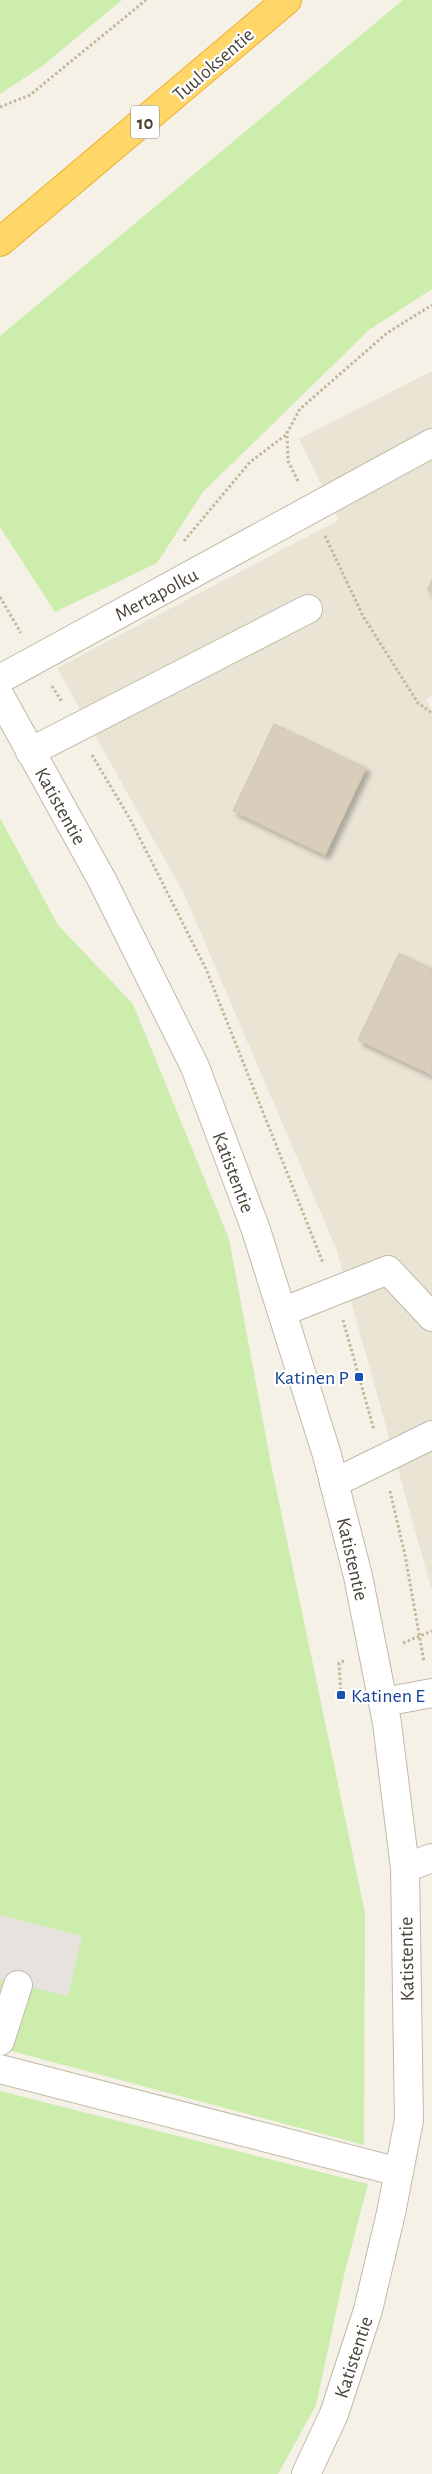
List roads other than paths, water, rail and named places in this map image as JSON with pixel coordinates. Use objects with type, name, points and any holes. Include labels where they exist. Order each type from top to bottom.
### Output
[{"type":"highway","name":"Tuuloksentie","points":[[0,242],[288,0]]},
{"type":"street","name":"Mertapolku","points":[[0,679],[432,443]]},
{"type":"street","points":[[30,752],[308,609]]},
{"type":"street","name":"Katistentie","points":[[0,696],[102,880],[195,1067],[256,1230],[334,1483],[358,1576],[384,1702],[405,1868],[420,2119],[399,2172],[368,2310],[334,2414],[306,2474]]},
{"type":"street","points":[[282,1312],[388,1270],[432,1317]]},
{"type":"street","points":[[334,1483],[432,1435]]},
{"type":"street","points":[[384,1702],[432,1693]]},
{"type":"street","points":[[405,1868],[432,1858]]},
{"type":"street","points":[[0,2041],[18,1984]]},
{"type":"street","points":[[0,2069],[399,2172]]},
{"type":"place","name":"Katinen P","points":[[359,1377]]},
{"type":"place","name":"Katinen E","points":[[341,1695]]}]
